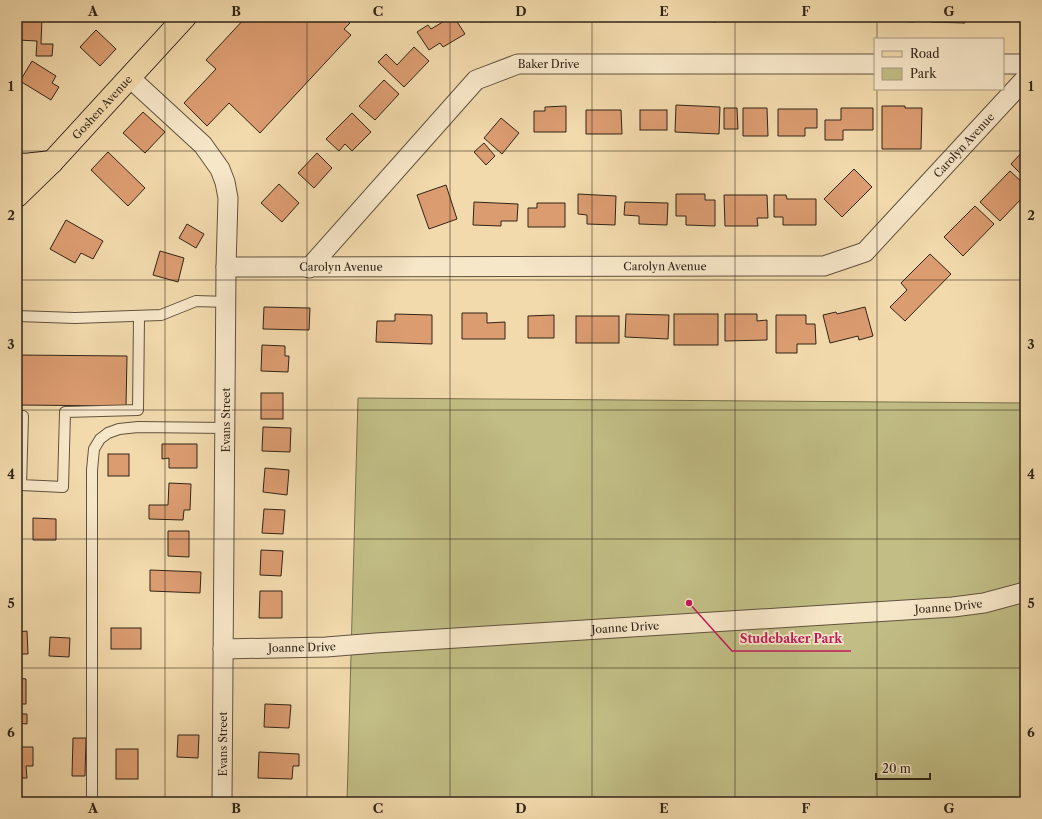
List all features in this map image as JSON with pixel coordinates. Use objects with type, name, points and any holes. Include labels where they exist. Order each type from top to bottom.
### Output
[{"type":"main road","name":"Goshen Avenue","points":[[17,196],[52,162],[185,17]]},
{"type":"main road","points":[[17,164],[24,165],[52,162]]},
{"type":"street","name":"Baker Drive","points":[[309,268],[476,80],[518,64],[874,64]]},
{"type":"street","points":[[1004,64],[1025,64]]},
{"type":"street","name":"Evans Street","points":[[129,77],[204,145],[220,169],[225,182],[228,198],[226,267],[226,428],[222,802]]},
{"type":"street","name":"Carolyn Avenue","points":[[226,267],[824,266],[865,252],[1025,79]]},
{"type":"street","name":"Joanne Drive","points":[[224,649],[346,647],[376,643],[953,607],[984,603],[1025,592]]},
{"type":"lane","points":[[17,316],[74,318],[161,315],[196,302],[226,302]]},
{"type":"lane","points":[[17,416],[23,416],[21,485],[63,487],[65,412],[138,410],[139,316]]},
{"type":"lane","points":[[92,802],[92,470],[94,450],[100,439],[119,428],[226,428]]},
{"type":"green space","points":[[358,398],[1025,403],[1025,802],[347,802]]},
{"type":"building","points":[[17,17],[42,17],[41,44],[53,44],[52,56],[36,56],[37,41],[17,40]]},
{"type":"building","points":[[246,17],[344,17],[350,23],[344,29],[351,35],[260,133],[229,103],[207,126],[184,103],[216,69],[206,60]]},
{"type":"building","points":[[451,17],[454,17],[465,34],[443,47],[440,43],[429,50],[417,32],[428,25],[431,29]]},
{"type":"building","points":[[480,17],[516,17],[516,21],[480,22]]},
{"type":"building","points":[[528,17],[557,17],[557,19],[528,19]]},
{"type":"building","points":[[642,17],[670,17],[670,19],[642,20]]},
{"type":"building","points":[[686,17],[716,17],[716,22],[686,20]]},
{"type":"building","points":[[725,17],[764,17],[764,21],[725,19]]},
{"type":"building","points":[[885,17],[915,17],[914,22],[885,20]]},
{"type":"building","points":[[931,17],[965,17],[965,23],[931,22]]},
{"type":"building","points":[[975,17],[1005,17],[1005,20],[975,20]]},
{"type":"building","points":[[96,30],[116,49],[100,66],[80,47]]},
{"type":"building","points":[[414,47],[429,61],[404,87],[378,62],[386,54],[397,65]]},
{"type":"building","points":[[32,61],[56,76],[52,83],[59,87],[51,100],[20,81]]},
{"type":"building","points":[[384,80],[399,94],[375,120],[359,106]]},
{"type":"building","points":[[676,105],[720,107],[719,134],[675,132]]},
{"type":"building","points":[[566,106],[566,132],[534,132],[534,111],[545,111],[545,107]]},
{"type":"building","points":[[882,106],[922,108],[921,149],[882,149]]},
{"type":"building","points":[[724,108],[737,108],[738,129],[724,129]]},
{"type":"building","points":[[743,108],[767,108],[768,136],[743,136]]},
{"type":"building","points":[[841,108],[873,108],[873,130],[843,130],[843,140],[825,140],[825,120],[841,120]]},
{"type":"building","points":[[778,109],[817,109],[817,128],[805,128],[805,136],[778,136]]},
{"type":"building","points":[[586,110],[621,110],[622,134],[586,134]]},
{"type":"building","points":[[640,110],[667,110],[667,130],[640,130]]},
{"type":"building","points":[[143,112],[165,132],[145,153],[123,133]]},
{"type":"building","points":[[352,113],[371,132],[352,151],[345,144],[339,151],[326,139]]},
{"type":"building","points":[[501,118],[519,133],[502,154],[484,138]]},
{"type":"building","points":[[484,143],[495,156],[486,165],[474,152]]},
{"type":"building","points":[[1025,149],[1025,178],[1011,164]]},
{"type":"building","points":[[108,152],[145,188],[128,206],[91,170]]},
{"type":"building","points":[[317,153],[332,168],[314,188],[298,173]]},
{"type":"building","points":[[854,169],[872,187],[842,217],[824,199]]},
{"type":"building","points":[[1010,171],[1025,185],[1025,195],[1000,221],[980,202]]},
{"type":"building","points":[[279,184],[299,203],[282,222],[261,203]]},
{"type":"building","points":[[446,185],[457,219],[429,229],[417,195]]},
{"type":"building","points":[[578,194],[616,196],[615,225],[587,224],[587,215],[578,214]]},
{"type":"building","points":[[676,194],[705,194],[705,200],[715,200],[715,226],[686,225],[686,216],[676,216]]},
{"type":"building","points":[[724,195],[767,195],[768,218],[757,218],[758,226],[725,226]]},
{"type":"building","points":[[774,195],[786,195],[787,199],[816,199],[816,225],[783,225],[783,217],[774,217]]},
{"type":"building","points":[[474,202],[518,204],[517,221],[501,221],[501,226],[473,225]]},
{"type":"building","points":[[625,202],[668,203],[667,225],[639,224],[639,216],[624,215]]},
{"type":"building","points":[[537,203],[565,203],[565,227],[528,227],[528,208],[537,208]]},
{"type":"building","points":[[975,206],[994,224],[963,256],[944,237]]},
{"type":"building","points":[[66,220],[103,241],[93,259],[81,253],[75,263],[50,249]]},
{"type":"building","points":[[187,224],[204,234],[196,248],[179,238]]},
{"type":"building","points":[[160,251],[184,258],[178,282],[153,275]]},
{"type":"building","points":[[930,254],[951,274],[905,321],[890,307],[907,290],[901,283]]},
{"type":"building","points":[[264,307],[310,308],[309,330],[263,329]]},
{"type":"building","points":[[865,307],[873,336],[859,340],[858,336],[830,343],[823,315],[836,312],[837,314]]},
{"type":"building","points":[[462,313],[487,313],[487,323],[505,322],[505,339],[462,339]]},
{"type":"building","points":[[395,314],[432,315],[432,344],[376,342],[377,321],[395,321]]},
{"type":"building","points":[[626,314],[669,315],[668,339],[625,337]]},
{"type":"building","points":[[674,314],[718,314],[718,345],[674,345]]},
{"type":"building","points":[[725,314],[757,314],[757,321],[767,320],[767,340],[725,341]]},
{"type":"building","points":[[554,315],[554,338],[528,338],[528,316]]},
{"type":"building","points":[[776,315],[806,315],[806,324],[815,324],[816,344],[797,344],[797,353],[776,353]]},
{"type":"building","points":[[576,316],[619,316],[619,343],[576,343]]},
{"type":"building","points":[[262,345],[285,346],[285,356],[289,356],[288,372],[261,371]]},
{"type":"building","points":[[17,355],[127,356],[126,406],[17,405]]},
{"type":"building","points":[[261,393],[283,393],[283,419],[261,419]]},
{"type":"building","points":[[263,427],[291,428],[290,452],[262,451]]},
{"type":"building","points":[[162,444],[197,444],[197,468],[169,468],[169,458],[162,459]]},
{"type":"building","points":[[108,454],[129,454],[129,476],[108,476]]},
{"type":"building","points":[[265,468],[289,470],[287,495],[263,492]]},
{"type":"building","points":[[169,483],[191,484],[190,510],[184,510],[183,520],[149,519],[149,505],[168,505]]},
{"type":"building","points":[[264,509],[285,510],[283,534],[262,533]]},
{"type":"building","points":[[33,518],[56,519],[56,540],[33,540]]},
{"type":"building","points":[[168,531],[189,531],[189,557],[168,556]]},
{"type":"building","points":[[261,550],[283,551],[281,576],[260,575]]},
{"type":"building","points":[[150,570],[201,572],[200,593],[150,591]]},
{"type":"building","points":[[260,591],[282,591],[282,618],[259,618]]},
{"type":"building","points":[[111,628],[141,628],[141,649],[111,649]]},
{"type":"building","points":[[27,631],[28,654],[17,654],[17,632]]},
{"type":"building","points":[[50,637],[70,638],[69,657],[49,656]]},
{"type":"building","points":[[17,678],[26,679],[26,704],[17,704]]},
{"type":"building","points":[[265,704],[291,705],[289,728],[264,727]]},
{"type":"building","points":[[17,714],[27,714],[27,724],[17,723]]},
{"type":"building","points":[[178,735],[199,735],[198,758],[177,757]]},
{"type":"building","points":[[73,738],[86,738],[85,776],[72,776]]},
{"type":"building","points":[[17,747],[33,747],[33,766],[26,766],[27,778],[17,778]]},
{"type":"building","points":[[116,749],[138,749],[138,779],[116,779]]},
{"type":"building","points":[[259,752],[299,754],[299,766],[293,766],[292,779],[258,778]]},
{"type":"place","name":"Studebaker Park","points":[[689,603]]}]
